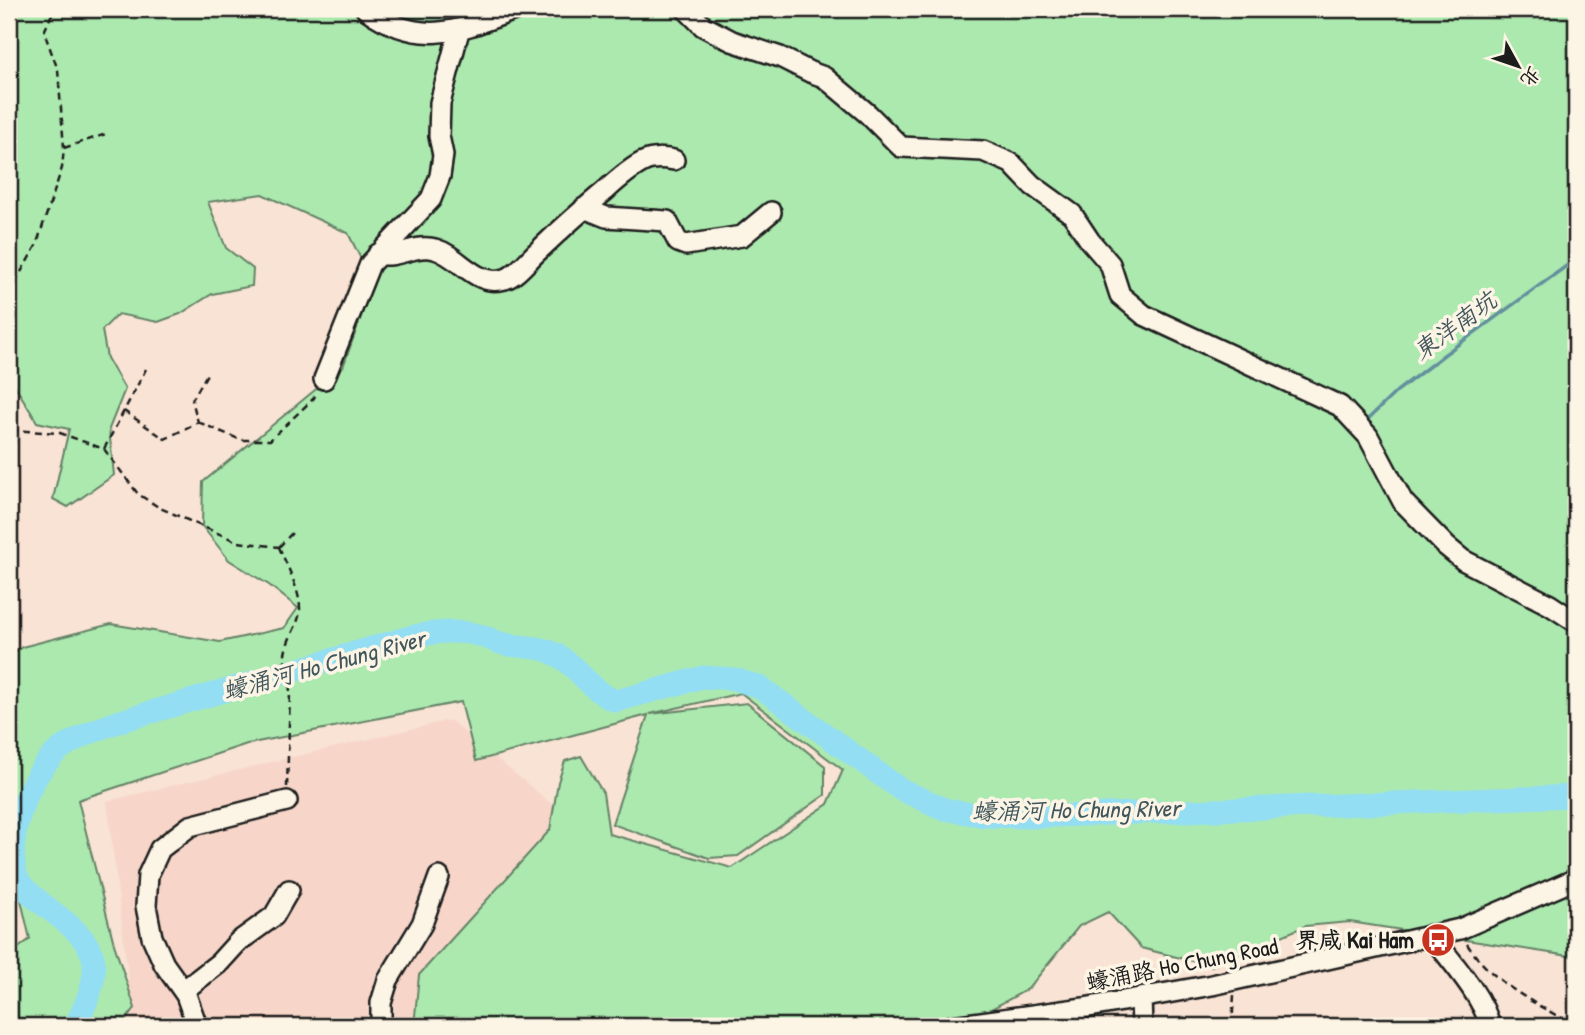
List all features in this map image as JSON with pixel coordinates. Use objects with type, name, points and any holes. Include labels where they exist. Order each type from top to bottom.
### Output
[{"type":"street","points":[[366,9],[384,20],[425,32],[458,31],[517,9]]},
{"type":"street","points":[[686,9],[703,26],[732,41],[780,57],[824,77],[868,114],[901,147],[983,152],[1011,163],[1032,185],[1072,214],[1110,264],[1120,295],[1144,315],[1339,407],[1368,436],[1404,502],[1446,546],[1463,560],[1550,605],[1576,622]]},
{"type":"street","points":[[324,379],[370,264],[432,199],[440,176],[443,155],[439,136],[440,103],[458,31]]},
{"type":"street","points":[[378,254],[388,257],[433,248],[449,254],[484,280],[492,282],[508,279],[584,208],[643,161],[656,158],[674,160]]},
{"type":"street","points":[[584,208],[606,217],[667,222],[678,242],[686,244],[742,236],[771,212]]},
{"type":"street","points":[[197,1026],[192,1009],[164,964],[152,937],[146,906],[148,875],[160,849],[190,826],[287,801]]},
{"type":"street","points":[[380,1026],[381,1003],[388,980],[422,924],[439,877]]},
{"type":"street","name":"蠔涌路 Ho Chung Road","points":[[952,1026],[1141,998],[1460,929],[1576,879]]},
{"type":"street","points":[[183,992],[219,963],[238,942],[274,916],[289,890]]},
{"type":"street","points":[[1431,935],[1464,978],[1488,1016],[1490,1026]]},
{"type":"street","points":[[1141,998],[1142,1026]]},
{"type":"path","points":[[9,293],[36,246],[62,168],[64,148],[58,70],[44,32],[51,16],[60,9]]},
{"type":"path","points":[[64,148],[109,134]]},
{"type":"path","points":[[104,449],[146,369]]},
{"type":"path","points":[[198,422],[192,400],[207,373]]},
{"type":"path","points":[[124,411],[165,439],[198,422],[241,440],[270,440],[314,398],[324,379]]},
{"type":"path","points":[[9,426],[15,441],[9,502]]},
{"type":"path","points":[[10,430],[60,433],[104,449],[138,494],[160,508],[238,542],[279,547]]},
{"type":"path","points":[[279,547],[293,532]]},
{"type":"path","points":[[279,547],[292,576],[300,610],[284,660],[290,693],[287,801]]},
{"type":"path","points":[[1460,929],[1468,946],[1485,968],[1520,994],[1576,1026]]},
{"type":"path","points":[[1233,1026],[1235,979]]},
{"type":"shaded area","points":[[450,720],[745,964],[711,1026],[134,1026],[107,801]]},
{"type":"green space","points":[[9,9],[1576,9],[1576,957],[1350,922],[1305,926],[1212,966],[1141,948],[1108,912],[1079,926],[1028,989],[960,1026],[414,1026],[419,975],[550,830],[558,782],[565,761],[581,756],[603,793],[609,834],[732,868],[828,804],[843,770],[741,693],[650,714],[747,703],[825,766],[825,795],[738,856],[709,858],[612,824],[648,715],[476,761],[461,702],[247,744],[78,800],[114,944],[135,1008],[121,1026],[9,1026],[9,955],[30,939],[9,848],[9,656],[22,647],[111,624],[220,642],[284,628],[298,608],[269,585],[229,560],[202,526],[203,482],[343,367],[373,283],[348,233],[262,194],[208,202],[226,248],[253,269],[252,286],[212,294],[180,314],[158,322],[118,314],[102,330],[107,358],[125,389],[109,429],[114,475],[68,507],[53,499],[69,429],[37,422],[9,376]]},
{"type":"waterway","name":"東洋南坑","points":[[1365,422],[1397,391],[1576,259]]},
{"type":"waterway","name":"蠔涌河 Ho Chung River","points":[[75,1026],[93,981],[92,954],[79,934],[20,883],[13,851],[20,812],[37,776],[48,761],[73,741],[117,722],[413,636],[462,632],[504,644],[544,650],[565,660],[599,692],[616,701],[703,677],[734,679],[760,687],[900,789],[944,809],[984,816],[1030,817],[1576,796]]},
{"type":"place","name":"界咸 Kai Ham","points":[[1438,940]]}]
